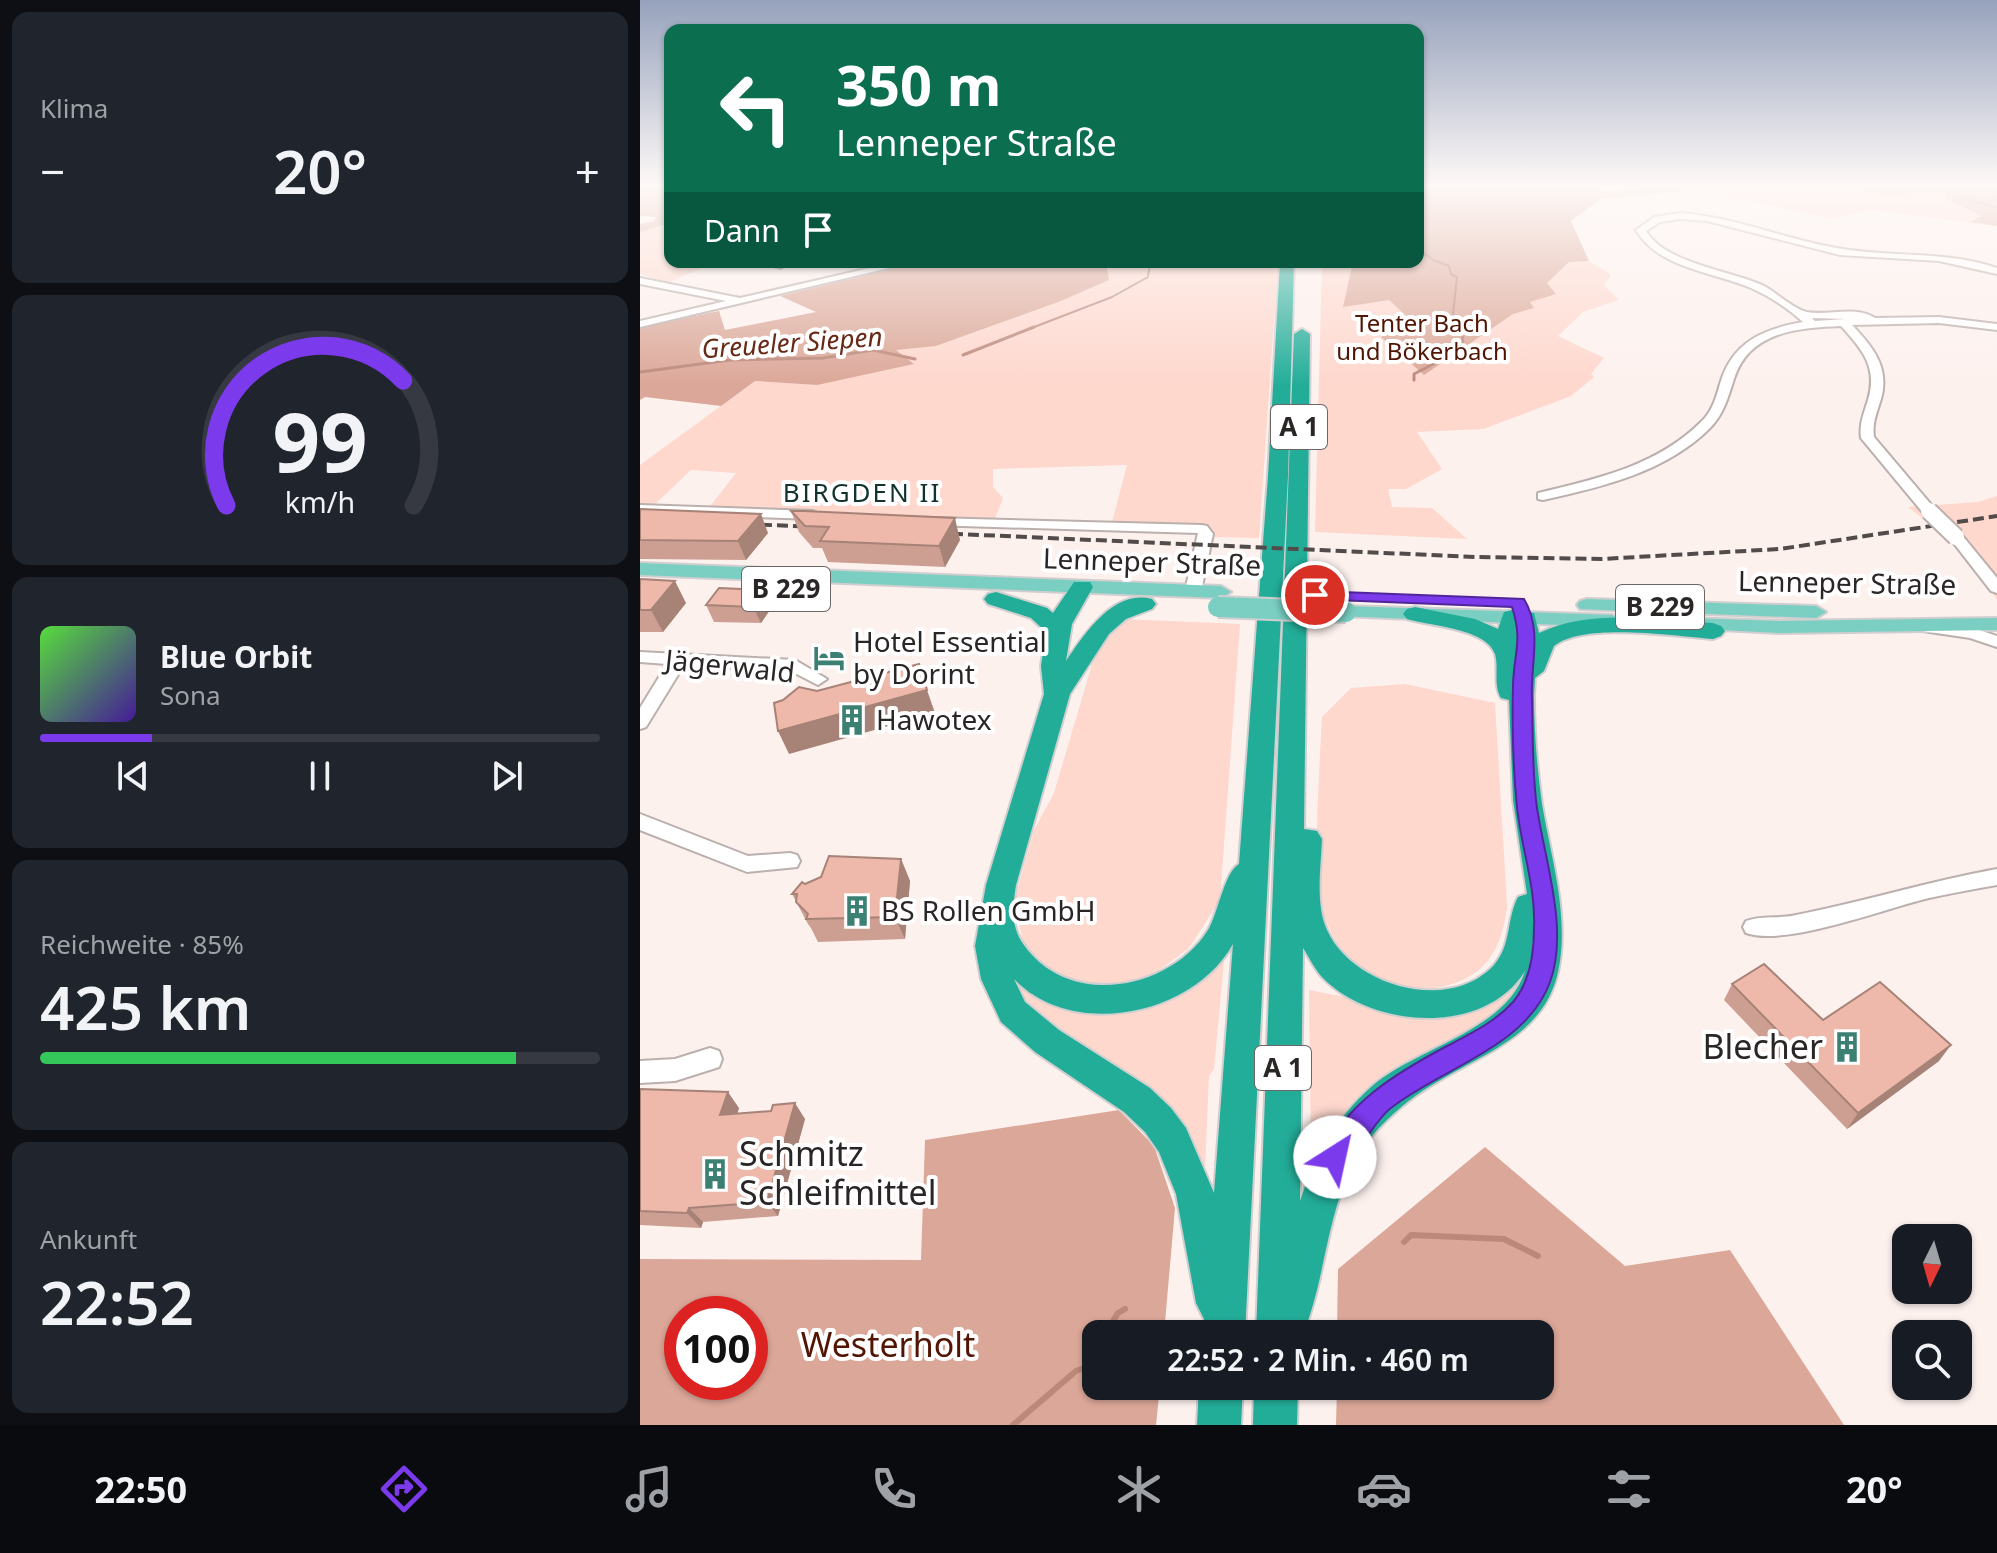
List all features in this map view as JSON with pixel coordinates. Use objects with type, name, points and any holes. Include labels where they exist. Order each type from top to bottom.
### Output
[{"type":"highway","name":"A 1","points":[[1224,1320],[1278,476],[1287,268]]},
{"type":"highway","name":"A 1","points":[[1277,1320],[1303,268]]},
{"type":"highway","points":[[1065,682],[1052,674],[1058,630],[1078,597]]},
{"type":"highway","points":[[1078,597],[1065,682],[990,934],[993,960],[997,979],[1013,1012],[1047,1041],[1137,1100],[1158,1120],[1173,1141],[1195,1194],[1220,1320]]},
{"type":"highway","points":[[996,599],[1039,613],[1058,630]]},
{"type":"highway","points":[[1065,682],[1104,624],[1118,614],[1144,604]]},
{"type":"highway","points":[[1290,802],[1307,819],[1306,903],[1310,925],[1321,951],[1334,966],[1365,990],[1403,1002],[1452,1002],[1487,990],[1514,967],[1524,949],[1530,926],[1516,811],[1514,669],[1519,613]]},
{"type":"highway","points":[[1288,1320],[1323,1180],[1348,1137],[1372,1109],[1399,1086],[1506,1024],[1532,995],[1539,980],[1545,950],[1544,899],[1527,807],[1514,669],[1528,630],[1519,613]]},
{"type":"highway","points":[[1415,614],[1431,620],[1478,627],[1492,635],[1514,669]]},
{"type":"highway","points":[[1514,669],[1535,666],[1542,644],[1563,631],[1593,627],[1720,628]]},
{"type":"highway","points":[[995,913],[1013,957],[1029,974],[1051,988],[1088,999],[1141,995],[1180,979],[1213,949],[1223,933],[1254,848]]},
{"type":"highway","points":[[1219,1425],[1220,1400]]},
{"type":"highway","points":[[1275,1425],[1276,1400]]},
{"type":"main road","name":"Lenneper Straße","points":[[640,569],[1078,597],[1144,604],[1220,600],[1346,604],[1720,628],[1997,624]]},
{"type":"main road","name":"Lenneper Straße","points":[[640,583],[996,599],[1193,591],[1220,600]]},
{"type":"main road","name":"Lenneper Straße","points":[[1346,604],[1415,614],[1949,612],[1997,618]]},
{"type":"street","points":[[1667,254],[1765,291],[1807,320],[1844,323],[1939,320],[1997,327]]},
{"type":"street","points":[[1896,254],[1965,260],[1997,271]]},
{"type":"street","points":[[640,324],[884,268]]},
{"type":"street","points":[[640,281],[723,295],[739,302]]},
{"type":"street","points":[[1543,496],[1613,477],[1679,446],[1703,428],[1719,408],[1732,365],[1742,349],[1774,332],[1807,320],[1863,316],[1872,321]]},
{"type":"street","points":[[1844,323],[1872,355],[1880,374],[1879,389],[1866,427],[1868,438],[1997,588]]},
{"type":"street","points":[[640,509],[827,516]]},
{"type":"street","points":[[917,521],[1202,529],[1206,533],[1193,591]]},
{"type":"street","points":[[1916,625],[1973,633],[1997,642]]},
{"type":"street","name":"Jägerwald","points":[[640,657],[795,666],[818,679]]},
{"type":"street","points":[[640,723],[679,659]]},
{"type":"street","points":[[640,822],[747,864],[790,861]]},
{"type":"street","points":[[1754,927],[1793,925],[1931,889],[1997,877]]},
{"type":"street","points":[[640,1072],[675,1070],[710,1059]]},
{"type":"green space","points":[[640,254],[664,254],[664,268],[702,268],[667,283],[640,274]]},
{"type":"green space","name":"Tenter Bach und Bökerbach","points":[[1424,254],[1586,254],[1589,261],[1569,262],[1547,283],[1556,294],[1530,302],[1534,308],[1513,314],[1424,375],[1381,337],[1413,322],[1389,300],[1343,307],[1352,268],[1424,268]]},
{"type":"green space","name":"Tenter Bach und Bökerbach","points":[[1589,261],[1611,275],[1604,285],[1619,300],[1583,312],[1558,336],[1604,358],[1591,374],[1594,377],[1571,396],[1483,429],[1417,432],[1442,469],[1406,489],[1388,489],[1392,507],[1432,508],[1467,539],[1315,532],[1322,268],[1424,268],[1424,263],[1556,294],[1547,283],[1569,262]]},
{"type":"green space","points":[[895,268],[1107,268],[1109,280],[1061,301],[936,346],[896,350],[914,364],[817,385],[755,381],[721,406],[645,397],[640,400],[640,327],[719,311],[725,330],[816,312],[780,296]]},
{"type":"green space","points":[[1107,268],[1278,268],[1259,538],[1215,537],[1209,527],[1111,526],[1127,465],[993,469],[993,487],[1003,498],[994,521],[708,509],[736,473],[691,470],[652,507],[640,506],[640,465],[755,381],[817,385],[895,349],[936,346],[1061,301],[1109,280]]},
{"type":"green space","points":[[1997,496],[1997,599],[1952,541],[1908,507],[1978,502]]},
{"type":"green space","points":[[1121,619],[1240,624],[1220,900],[1189,948],[1143,982],[1101,988],[1066,983],[1024,945],[1014,902],[1034,830],[1054,793],[1097,647]]},
{"type":"green space","points":[[1405,684],[1495,703],[1507,906],[1504,925],[1494,952],[1481,968],[1455,983],[1435,988],[1394,984],[1357,965],[1332,934],[1318,901],[1314,882],[1322,717],[1351,688]]},
{"type":"green space","points":[[1225,950],[1214,1069],[1209,1076],[1204,1190],[1026,1016],[1008,969],[1069,1006]]},
{"type":"green space","points":[[1529,962],[1518,998],[1326,1152],[1311,1146],[1309,990],[1370,1002],[1389,1010]]},
{"type":"green space","name":"Westerholt","points":[[1119,1110],[1154,1146],[1175,1208],[1165,1320],[1082,1320],[1082,1400],[1159,1400],[1156,1425],[640,1425],[640,1259],[921,1260],[925,1140]]},
{"type":"green space","points":[[1485,1147],[1625,1266],[1730,1250],[1844,1425],[1336,1425],[1337,1400],[1554,1400],[1554,1320],[1337,1320],[1338,1269]]},
{"type":"building","points":[[640,509],[761,514],[738,541],[640,540]]},
{"type":"building","points":[[791,511],[955,518],[939,546],[820,541],[829,527],[805,526]]},
{"type":"building","points":[[640,579],[675,581],[651,610],[640,610]]},
{"type":"building","points":[[719,588],[765,590],[753,607],[706,605]]},
{"type":"building","points":[[919,664],[927,690],[778,731],[774,703],[799,687],[817,691]]},
{"type":"building","points":[[829,856],[901,859],[895,917],[806,919],[808,914],[796,902],[797,894],[792,894],[802,882],[805,884],[821,877]]},
{"type":"building","name":"Blecher","points":[[1764,964],[1823,1020],[1880,982],[1951,1045],[1858,1113],[1732,984]]},
{"type":"building","name":"Schmitz Schleifmittel","points":[[640,1089],[728,1092],[720,1115],[771,1111],[773,1105],[795,1103],[767,1202],[689,1208],[687,1213],[640,1211]]},
{"type":"waterway","points":[[1424,254],[1449,266],[1451,274],[1457,277],[1453,314],[1460,328]]},
{"type":"waterway","name":"Greueler Siepen","points":[[1148,275],[1150,268]]},
{"type":"waterway","name":"Greueler Siepen","points":[[1029,329],[1112,297],[1148,277]]},
{"type":"waterway","name":"Greueler Siepen","points":[[963,355],[1034,327]]},
{"type":"waterway","points":[[1414,380],[1414,374],[1435,363],[1435,359],[1462,348],[1460,328]]},
{"type":"waterway","name":"Greueler Siepen","points":[[640,372],[730,360],[823,358],[873,350],[915,359]]},
{"type":"waterway","points":[[1404,1242],[1411,1235],[1504,1239],[1538,1256]]},
{"type":"waterway","points":[[1114,1320],[1125,1309]]},
{"type":"waterway","points":[[1013,1425],[1082,1369]]},
{"type":"railway","points":[[936,533],[1476,557],[1601,559],[1780,549],[1997,516]]},
{"type":"railway","points":[[745,524],[817,527]]},
{"type":"place","name":"Hotel Essential by Dorint","points":[[829,658]]},
{"type":"place","name":"Hawotex","points":[[852,720]]},
{"type":"place","name":"BS Rollen GmbH","points":[[857,911]]},
{"type":"place","name":"Blecher","points":[[1847,1047]]},
{"type":"place","name":"Schmitz Schleifmittel","points":[[715,1174]]},
{"type":"district","name":"BIRGDEN II","points":[[862,493]]},
{"type":"route","points":[[1315,595],[1518,602],[1528,630],[1522,684],[1527,807],[1544,899],[1543,964],[1532,995],[1521,1009],[1492,1034],[1420,1073],[1380,1101],[1364,1117],[1335,1157]]}]
